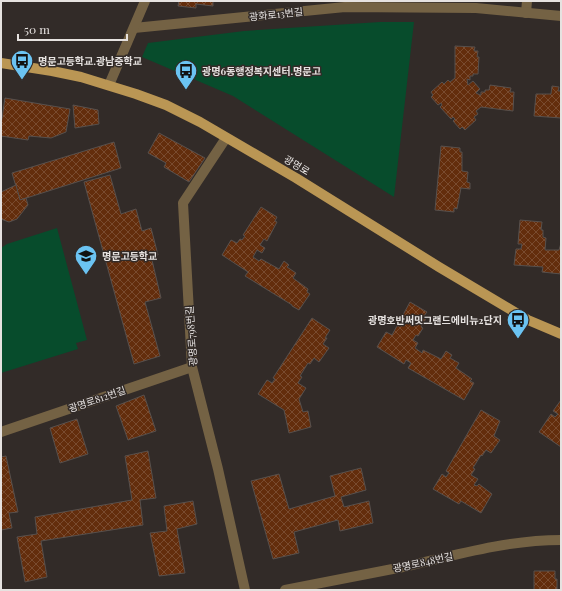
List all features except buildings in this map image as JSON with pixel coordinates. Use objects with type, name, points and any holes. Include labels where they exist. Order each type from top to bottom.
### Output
[{"type":"main road","name":"광명로","points":[[1,63],[52,71],[109,85],[166,105],[296,178],[439,267],[528,320],[561,334]]},
{"type":"street","points":[[109,85],[145,1]]},
{"type":"street","points":[[526,13],[527,1]]},
{"type":"street","name":"광화로13번길","points":[[134,28],[345,7],[476,8],[561,16]]},
{"type":"street","name":"광명로798번길","points":[[226,138],[183,203],[192,367],[218,469],[245,590]]},
{"type":"street","name":"광명로812번길","points":[[1,432],[192,367]]},
{"type":"street","name":"광명로848번길","points":[[285,590],[406,566],[496,546],[543,540],[561,540]]},
{"type":"green space","points":[[380,22],[414,22],[394,197],[233,96],[142,57],[148,43],[244,31]]},
{"type":"green space","points":[[57,228],[87,340],[76,343],[78,349],[1,373],[1,248],[7,244]]},
{"type":"place","name":"명문고등학교.광남중학교","points":[[22,80]]},
{"type":"place","name":"광명6동행정복지센터.명문고","points":[[186,90]]},
{"type":"place","name":"명문고등학교","points":[[86,276]]},
{"type":"place","name":"광명호반써밋그랜드에비뉴2단지","points":[[518,340]]}]
